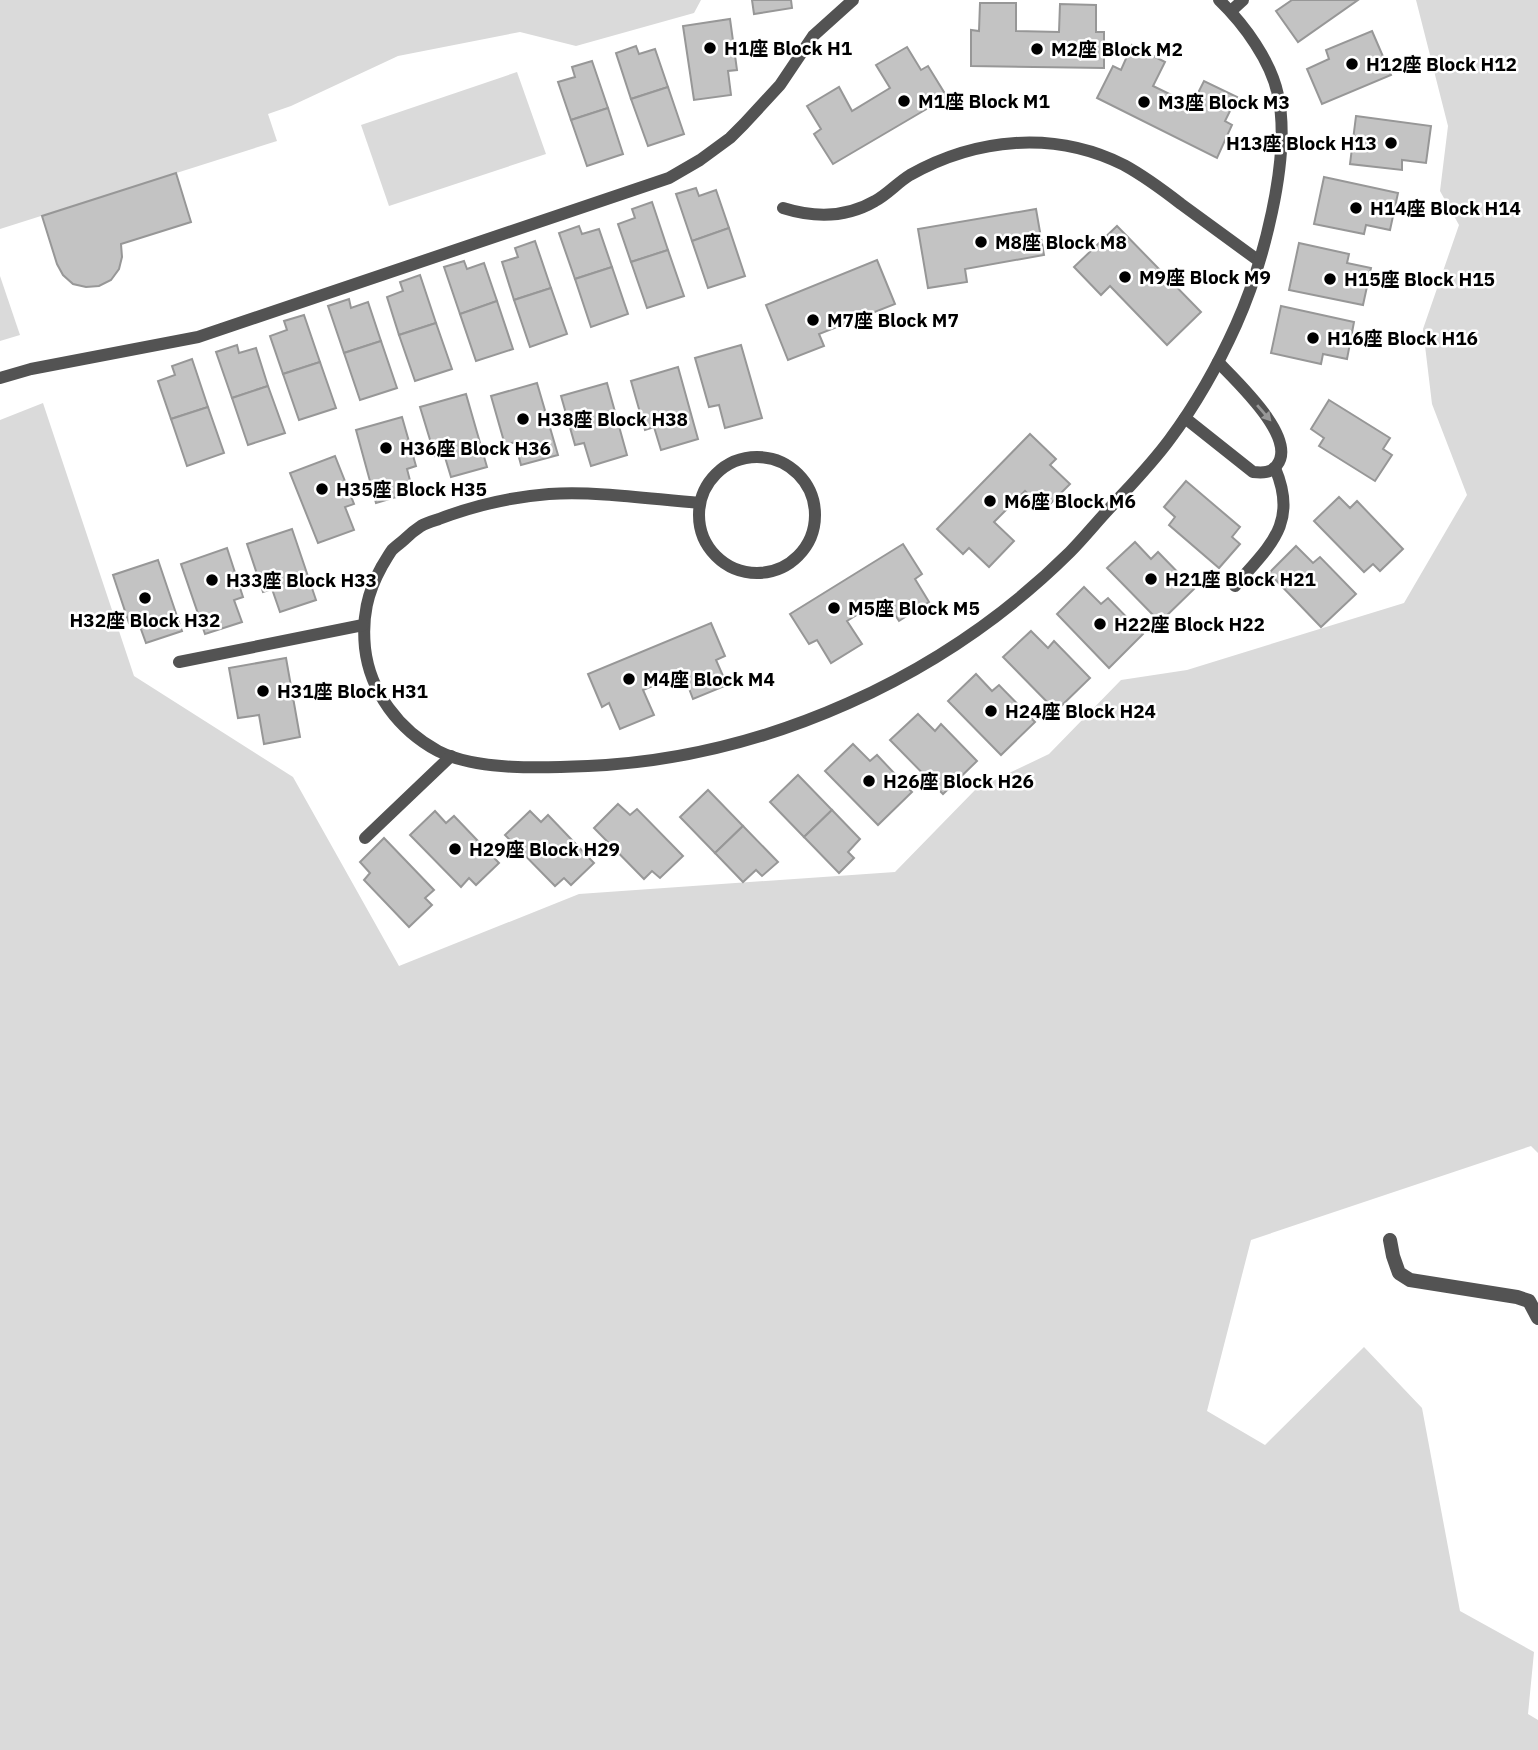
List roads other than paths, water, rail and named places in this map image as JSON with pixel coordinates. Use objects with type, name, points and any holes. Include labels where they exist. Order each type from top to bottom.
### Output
[{"type":"street","points":[[1390,1240],[1399,1273],[1410,1280],[1517,1297],[1529,1301],[1538,1318]]},
{"type":"lane","points":[[0,378],[31,369],[198,337],[669,178],[730,138],[780,85],[813,36],[853,0]]},
{"type":"lane","points":[[700,503],[591,494],[547,494],[502,500],[459,511],[419,527],[391,552],[371,586],[363,625],[367,665],[383,701],[408,731],[440,752],[478,764],[573,767],[646,761],[688,754],[785,729],[888,684],[938,656],[984,625],[1029,589],[1070,552],[1170,440],[1219,362],[1238,320],[1259,261],[1276,187],[1283,141],[1278,94],[1267,64],[1250,36],[1219,0]]},
{"type":"lane","points":[[1231,11],[1243,0]]},
{"type":"lane","points":[[783,208],[802,214],[841,214],[860,209],[922,168],[962,151],[1006,143],[1061,145],[1124,165],[1152,182],[1259,261]]},
{"type":"lane","points":[[1185,418],[1253,472],[1264,473],[1275,468],[1282,458],[1281,446],[1272,422],[1219,362]]},
{"type":"lane","points":[[762,457],[780,462],[796,471],[807,486],[814,503],[814,526],[808,543],[797,558],[782,568],[764,573],[746,572],[729,566],[714,554],[704,539],[699,522],[700,503],[705,487],[715,473],[745,458],[762,457]]},
{"type":"lane","points":[[1235,586],[1278,533],[1285,500],[1275,468]]},
{"type":"lane","points":[[179,662],[363,625]]},
{"type":"lane","points":[[365,838],[451,756]]},
{"type":"place","name":"H1座 Block H1","points":[[710,48]]},
{"type":"place","name":"M2座 Block M2","points":[[1037,49]]},
{"type":"place","name":"H12座 Block H12","points":[[1352,64]]},
{"type":"place","name":"M1座 Block M1","points":[[904,101]]},
{"type":"place","name":"M3座 Block M3","points":[[1144,102]]},
{"type":"place","name":"H13座 Block H13","points":[[1391,143]]},
{"type":"place","name":"H14座 Block H14","points":[[1356,208]]},
{"type":"place","name":"M8座 Block M8","points":[[981,242]]},
{"type":"place","name":"M9座 Block M9","points":[[1125,277]]},
{"type":"place","name":"H15座 Block H15","points":[[1330,279]]},
{"type":"place","name":"M7座 Block M7","points":[[813,320]]},
{"type":"place","name":"H16座 Block H16","points":[[1313,338]]},
{"type":"place","name":"H38座 Block H38","points":[[523,419]]},
{"type":"place","name":"H36座 Block H36","points":[[386,448]]},
{"type":"place","name":"H35座 Block H35","points":[[322,489]]},
{"type":"place","name":"M6座 Block M6","points":[[990,501]]},
{"type":"place","name":"H21座 Block H21","points":[[1151,579]]},
{"type":"place","name":"H33座 Block H33","points":[[212,580]]},
{"type":"place","name":"H32座 Block H32","points":[[145,598]]},
{"type":"place","name":"M5座 Block M5","points":[[834,608]]},
{"type":"place","name":"H22座 Block H22","points":[[1100,624]]},
{"type":"place","name":"M4座 Block M4","points":[[629,679]]},
{"type":"place","name":"H31座 Block H31","points":[[263,691]]},
{"type":"place","name":"H24座 Block H24","points":[[991,711]]},
{"type":"place","name":"H26座 Block H26","points":[[869,781]]},
{"type":"place","name":"H29座 Block H29","points":[[455,849]]}]
